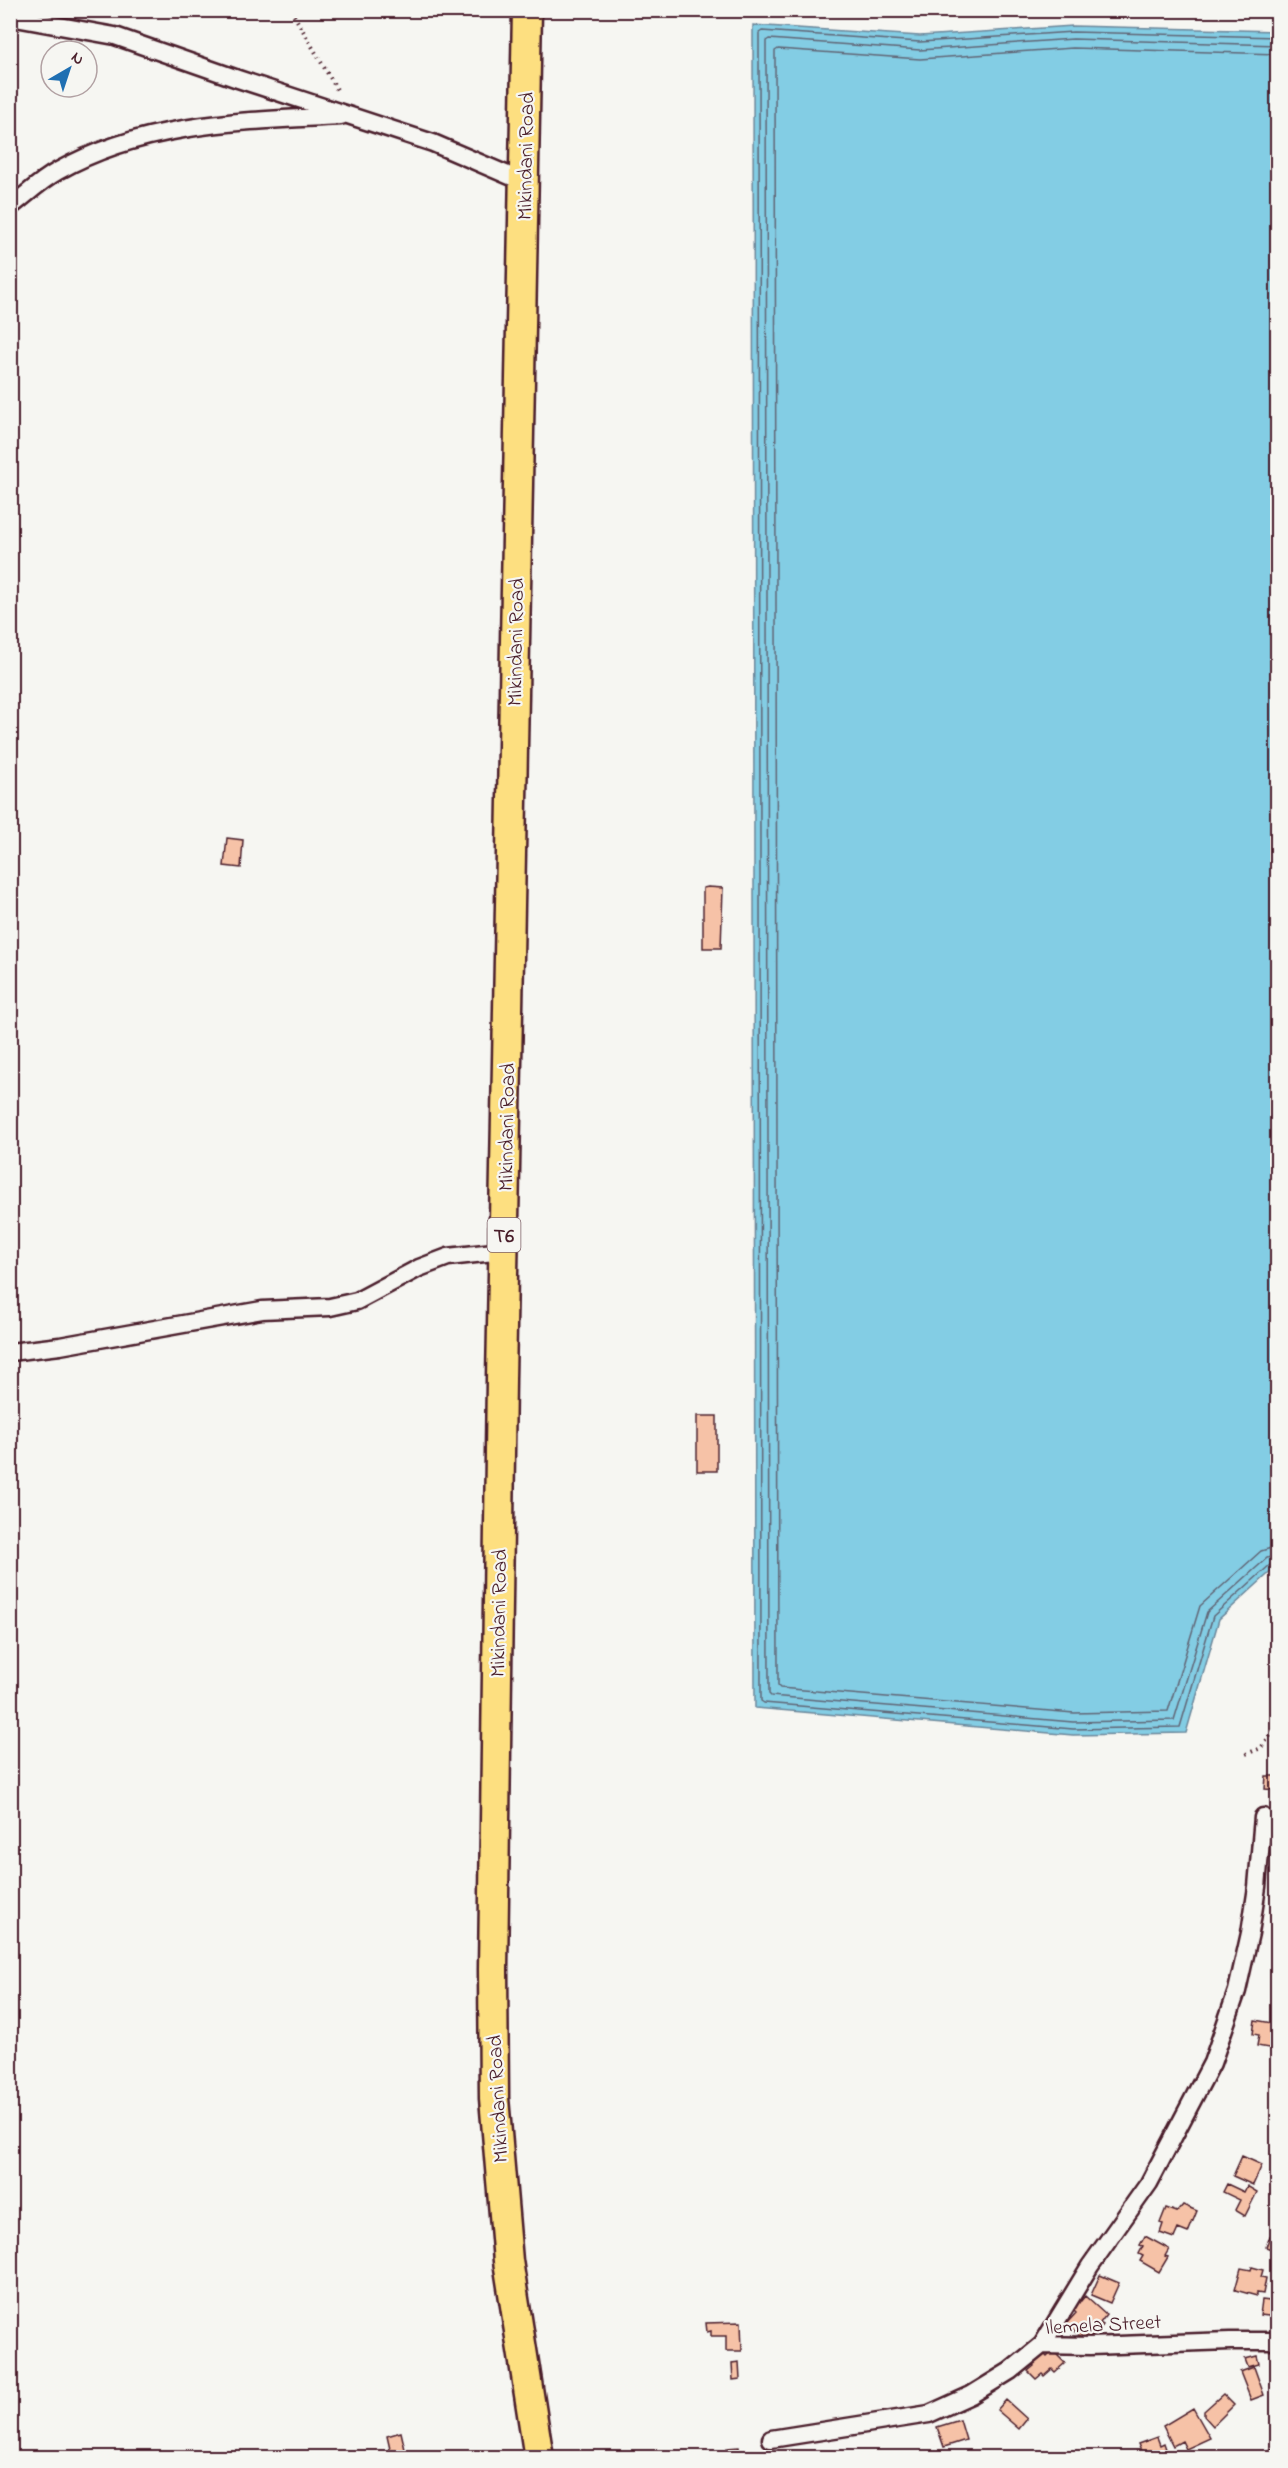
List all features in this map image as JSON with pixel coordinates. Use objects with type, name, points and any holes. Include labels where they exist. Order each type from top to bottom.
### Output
[{"type":"highway","name":"Mikindani Road","points":[[527,10],[503,1251],[493,1970],[494,2098],[508,2261],[539,2457]]},
{"type":"street","points":[[10,17],[116,36],[238,80],[433,143],[524,182]]},
{"type":"street","points":[[10,207],[56,172],[122,142],[229,122],[351,116]]},
{"type":"street","points":[[10,1353],[262,1310],[330,1307],[357,1301],[419,1268],[448,1257],[503,1251]]},
{"type":"street","points":[[1042,2345],[1084,2275],[1149,2183],[1212,2063],[1237,1991],[1250,1933],[1257,1887],[1263,1817]]},
{"type":"street","name":"Ilemela Street","points":[[771,2439],[929,2414],[971,2396],[1010,2371],[1042,2345],[1090,2346],[1278,2341]]},
{"type":"path","points":[[291,10],[351,116]]},
{"type":"path","points":[[1246,1754],[1261,1748],[1278,1725]]},
{"type":"water","points":[[753,25],[920,36],[1073,26],[1277,31],[1277,1566],[1219,1619],[1186,1733],[1073,1735],[755,1708]]},
{"type":"building","points":[[227,838],[243,840],[241,868],[224,866]]},
{"type":"building","points":[[703,888],[723,888],[721,948],[703,948]]},
{"type":"building","points":[[697,1416],[717,1416],[717,1471],[697,1471]]},
{"type":"building","points":[[1266,1776],[1278,1776],[1278,1790],[1265,1789]]},
{"type":"building","points":[[1255,2020],[1278,2024],[1274,2049],[1257,2046],[1259,2035],[1253,2034]]},
{"type":"building","points":[[1242,2156],[1262,2165],[1253,2185],[1233,2176]]},
{"type":"building","points":[[1227,2184],[1244,2192],[1247,2186],[1257,2192],[1245,2216],[1235,2210],[1240,2200],[1223,2192]]},
{"type":"building","points":[[1183,2205],[1197,2211],[1188,2233],[1178,2229],[1174,2238],[1160,2233],[1163,2224],[1160,2223],[1166,2208],[1177,2212]]},
{"type":"building","points":[[1145,2236],[1169,2249],[1165,2256],[1168,2257],[1159,2272],[1140,2261],[1143,2256],[1139,2254],[1143,2246],[1140,2245]]},
{"type":"building","points":[[1270,2236],[1278,2240],[1274,2250],[1266,2247]]},
{"type":"building","points":[[1252,2267],[1263,2270],[1261,2277],[1266,2278],[1263,2294],[1257,2293],[1257,2296],[1235,2290],[1241,2268],[1251,2270]]},
{"type":"building","points":[[1100,2275],[1119,2283],[1110,2303],[1091,2295]]},
{"type":"building","points":[[1085,2296],[1106,2315],[1100,2323],[1103,2325],[1088,2343],[1066,2324],[1076,2313],[1070,2307],[1078,2298],[1081,2301]]},
{"type":"building","points":[[1262,2300],[1278,2302],[1278,2317],[1260,2315]]},
{"type":"building","points":[[741,2322],[742,2351],[726,2351],[726,2336],[711,2336],[711,2331],[707,2332],[706,2323]]},
{"type":"building","points":[[1053,2351],[1065,2363],[1055,2372],[1052,2369],[1036,2379],[1028,2371],[1034,2366],[1031,2362],[1044,2354],[1047,2357]]},
{"type":"building","points":[[1257,2356],[1259,2364],[1248,2367],[1245,2359]]},
{"type":"building","points":[[739,2362],[740,2379],[733,2380],[732,2363]]},
{"type":"building","points":[[1254,2367],[1264,2395],[1251,2400],[1240,2372]]},
{"type":"building","points":[[1223,2394],[1234,2405],[1213,2426],[1204,2416],[1204,2411]]},
{"type":"building","points":[[1006,2400],[1027,2419],[1019,2429],[997,2410]]},
{"type":"building","points":[[1193,2408],[1210,2438],[1186,2449],[1182,2441],[1173,2446],[1163,2426]]},
{"type":"building","points":[[960,2420],[966,2440],[944,2447],[937,2427]]},
{"type":"building","points":[[401,2432],[407,2458],[392,2458],[387,2436]]},
{"type":"building","points":[[1157,2437],[1160,2445],[1164,2443],[1167,2452],[1157,2458],[1144,2458],[1138,2444]]},
{"type":"building","points":[[739,2447],[740,2458],[728,2458],[727,2448]]}]
